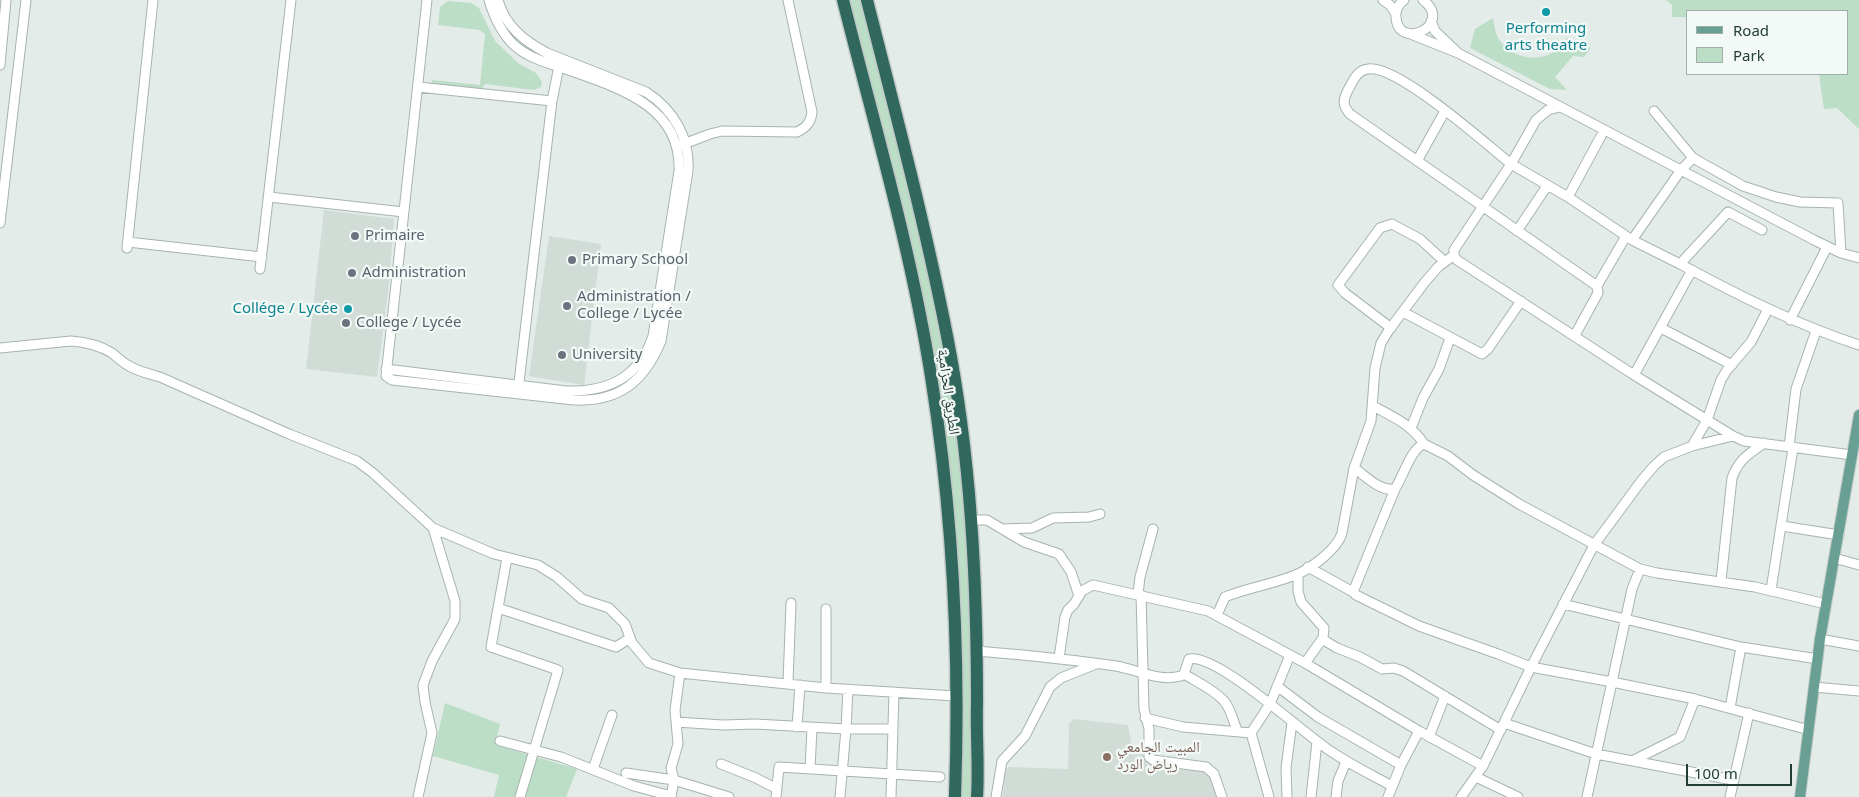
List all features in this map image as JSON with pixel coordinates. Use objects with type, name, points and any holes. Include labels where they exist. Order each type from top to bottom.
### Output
[{"type":"highway","name":"الطريق الحزامية","points":[[843,0],[906,255],[931,374],[954,586],[955,797]]},
{"type":"highway","name":"الطريق الحزامية","points":[[867,0],[948,337],[959,406],[972,520],[975,577],[977,797]]},
{"type":"main road","points":[[1800,797],[1820,639],[1859,418]]},
{"type":"street","points":[[0,64],[6,0]]},
{"type":"street","points":[[0,217],[26,0]]},
{"type":"street","points":[[153,0],[127,245],[262,257]]},
{"type":"street","points":[[260,269],[291,0]]},
{"type":"street","points":[[427,0],[386,369],[519,389],[574,400],[592,401],[608,397],[619,393],[633,382],[652,361],[661,341],[689,160],[682,144],[677,122],[655,98],[646,92],[560,63],[532,46],[506,20],[498,0]]},
{"type":"street","points":[[490,0],[500,27],[516,47],[542,62],[560,63]]},
{"type":"street","points":[[682,144],[722,131],[797,132],[811,120],[812,112],[788,0]]},
{"type":"street","points":[[1383,0],[1390,5],[1396,14]]},
{"type":"street","points":[[1404,0],[1398,6],[1396,14],[1398,26],[1408,33],[1458,53],[1827,247],[1859,258]]},
{"type":"street","points":[[1423,0],[1431,10],[1431,21],[1435,31],[1458,53]]},
{"type":"street","points":[[1408,33],[1416,34],[1424,31],[1431,21]]},
{"type":"street","points":[[519,389],[552,101],[560,63]]},
{"type":"street","points":[[1597,286],[1350,114],[1344,104],[1344,98],[1356,76],[1362,70],[1382,70],[1406,82],[1511,164],[1568,197],[1629,238],[1790,320],[1859,345]]},
{"type":"street","points":[[418,87],[552,101]]},
{"type":"street","points":[[1560,107],[1548,110],[1536,120],[1511,164],[1454,250],[1457,260],[1634,375],[1733,436],[1744,441],[1764,442],[1791,448],[1852,455]]},
{"type":"street","points":[[1417,161],[1445,111]]},
{"type":"street","points":[[1654,111],[1693,158],[1742,186],[1800,202],[1838,203],[1841,253]]},
{"type":"street","points":[[1568,197],[1602,136]]},
{"type":"street","points":[[1575,335],[1598,293],[1597,286],[1629,238],[1681,170],[1693,158]]},
{"type":"street","points":[[1518,230],[1547,186]]},
{"type":"street","points":[[269,197],[404,212]]},
{"type":"street","points":[[1680,264],[1728,212],[1762,230]]},
{"type":"street","points":[[1391,328],[1345,293],[1338,285],[1380,228],[1392,224],[1420,239],[1445,262]]},
{"type":"street","points":[[1790,320],[1827,247]]},
{"type":"street","points":[[1217,615],[1225,597],[1298,574],[1328,553],[1340,538],[1354,468],[1371,421],[1376,356],[1391,328],[1425,282],[1454,255]]},
{"type":"street","points":[[1634,375],[1692,270]]},
{"type":"street","points":[[1403,312],[1482,354],[1488,349],[1521,301]]},
{"type":"street","points":[[1692,446],[1707,420],[1721,380],[1751,342],[1768,309]]},
{"type":"street","points":[[1661,328],[1732,365]]},
{"type":"street","points":[[1771,590],[1782,526],[1796,389],[1816,331]]},
{"type":"street","points":[[1411,428],[1423,398],[1439,369],[1450,338]]},
{"type":"street","points":[[0,348],[71,341],[83,342],[111,353],[131,368],[160,377],[236,412],[357,461],[380,479],[432,528],[494,554],[538,565],[557,578],[582,600],[609,608],[625,624],[637,650],[649,663],[680,673],[826,688],[956,696]]},
{"type":"street","points":[[1373,406],[1411,428],[1424,444],[1448,456],[1473,475],[1519,504],[1640,569],[1771,590],[1826,604]]},
{"type":"street","points":[[1461,797],[1483,766],[1531,667],[1594,545],[1654,466],[1664,457],[1692,446],[1733,436]]},
{"type":"street","points":[[1721,581],[1732,478],[1736,467],[1742,460],[1764,442]]},
{"type":"street","points":[[1353,592],[1394,489],[1401,480],[1415,449],[1424,444]]},
{"type":"street","points":[[1354,468],[1380,487],[1389,490],[1394,489]]},
{"type":"street","points":[[1002,529],[1032,528],[1053,518],[1089,517],[1100,514]]},
{"type":"street","points":[[972,520],[987,520],[1024,542],[1059,554],[1071,572],[1079,596]]},
{"type":"street","points":[[1782,526],[1839,535]]},
{"type":"street","points":[[418,797],[432,733],[423,685],[436,653],[453,625],[456,611],[453,592],[432,528]]},
{"type":"street","points":[[1153,529],[1140,576],[1145,718],[1149,729],[1149,757],[1153,760],[1206,767],[1214,774],[1222,797]]},
{"type":"street","points":[[507,558],[492,647],[558,670],[520,797]]},
{"type":"street","points":[[1834,558],[1859,565]]},
{"type":"street","points":[[1308,567],[1356,595],[1419,626],[1531,667],[1695,699],[1809,730]]},
{"type":"street","points":[[1586,797],[1632,589],[1640,569]]},
{"type":"street","points":[[1298,574],[1299,596],[1306,608],[1322,624],[1324,631],[1322,640],[1305,663]]},
{"type":"street","points":[[1059,658],[1068,610],[1087,587],[1093,585],[1197,608],[1217,615],[1305,663],[1419,731],[1483,766]]},
{"type":"street","points":[[788,684],[791,604]]},
{"type":"street","points":[[1563,604],[1741,647],[1818,659]]},
{"type":"street","points":[[498,608],[616,646],[621,645],[630,638]]},
{"type":"street","points":[[826,609],[826,688]]},
{"type":"street","points":[[1820,639],[1859,646]]},
{"type":"street","points":[[1322,640],[1382,668],[1403,671],[1502,726],[1596,754],[1734,780]]},
{"type":"street","points":[[1730,708],[1741,647]]},
{"type":"street","points":[[977,651],[1059,658],[1124,668],[1159,677],[1178,677],[1184,674],[1189,659],[1199,659],[1215,666],[1270,704],[1317,742],[1346,762],[1392,786]]},
{"type":"street","points":[[1269,797],[1251,733],[1270,704],[1290,655]]},
{"type":"street","points":[[996,797],[1002,761],[1025,736],[1050,687],[1061,678],[1097,664]]},
{"type":"street","points":[[500,741],[561,757],[634,786],[671,796],[674,780],[671,768],[678,744],[675,710],[680,673]]},
{"type":"street","points":[[1184,674],[1212,691],[1223,701],[1228,707],[1237,730]]},
{"type":"street","points":[[797,727],[800,685]]},
{"type":"street","points":[[1277,686],[1318,717],[1401,765]]},
{"type":"street","points":[[1814,687],[1859,691]]},
{"type":"street","points":[[840,797],[848,689]]},
{"type":"street","points":[[891,797],[894,692]]},
{"type":"street","points":[[1429,736],[1445,696]]},
{"type":"street","points":[[1632,761],[1680,737],[1695,699]]},
{"type":"street","points":[[1730,797],[1749,714]]},
{"type":"street","points":[[593,769],[612,715]]},
{"type":"street","points":[[1145,718],[1183,727],[1237,730],[1251,733]]},
{"type":"street","points":[[676,722],[812,728],[892,729]]},
{"type":"street","points":[[1287,797],[1286,768],[1292,722]]},
{"type":"street","points":[[810,769],[812,728]]},
{"type":"street","points":[[1388,797],[1401,765],[1419,731]]},
{"type":"street","points":[[1312,797],[1317,742]]},
{"type":"street","points":[[1336,797],[1338,781],[1346,762]]},
{"type":"street","points":[[721,764],[756,778],[776,793]]},
{"type":"street","points":[[776,793],[779,767],[940,777]]},
{"type":"street","points":[[626,773],[674,780],[729,797]]},
{"type":"street","points":[[1476,777],[1518,797]]},
{"type":"shaded area","points":[[324,210],[394,219],[389,284],[377,377],[306,369]]},
{"type":"shaded area","points":[[549,236],[601,244],[584,385],[529,376]]},
{"type":"shaded area","name":"المبيت الجامعي رياض الورد","points":[[1074,719],[1128,725],[1132,748],[1146,745],[1147,766],[1205,772],[1210,776],[1219,797],[1003,797],[1005,770],[1009,767],[1068,769],[1069,723]]},
{"type":"green space","points":[[846,0],[860,0],[919,231],[950,380],[971,573],[971,797],[958,797],[937,393]]},
{"type":"green space","points":[[1666,0],[1859,0],[1859,129],[1837,108],[1824,109],[1819,75],[1849,75],[1849,10],[1686,10],[1686,17],[1672,17],[1672,5]]},
{"type":"green space","points":[[448,1],[471,3],[479,8],[495,41],[518,63],[536,73],[542,82],[541,87],[534,90],[485,84],[481,90],[432,85],[432,80],[480,85],[485,34],[480,30],[438,25],[440,7]]},
{"type":"green space","points":[[1493,18],[1496,33],[1502,44],[1521,56],[1543,57],[1557,49],[1567,38],[1591,48],[1584,57],[1573,56],[1555,77],[1567,90],[1550,89],[1470,48],[1475,29]]},
{"type":"green space","points":[[445,703],[500,724],[495,745],[577,769],[566,797],[494,797],[499,775],[433,756]]},
{"type":"place","name":"Performing arts theatre","points":[[1546,12]]},
{"type":"place","name":"Primaire","points":[[355,236]]},
{"type":"place","name":"Primary School","points":[[572,260]]},
{"type":"place","name":"Administration","points":[[352,273]]},
{"type":"place","name":"Administration / College / Lycée","points":[[567,306]]},
{"type":"place","name":"Collége / Lycée","points":[[348,309]]},
{"type":"place","name":"College / Lycée","points":[[346,323]]},
{"type":"place","name":"University","points":[[562,355]]},
{"type":"place","name":"المبيت الجامعي رياض الورد","points":[[1107,757]]}]
